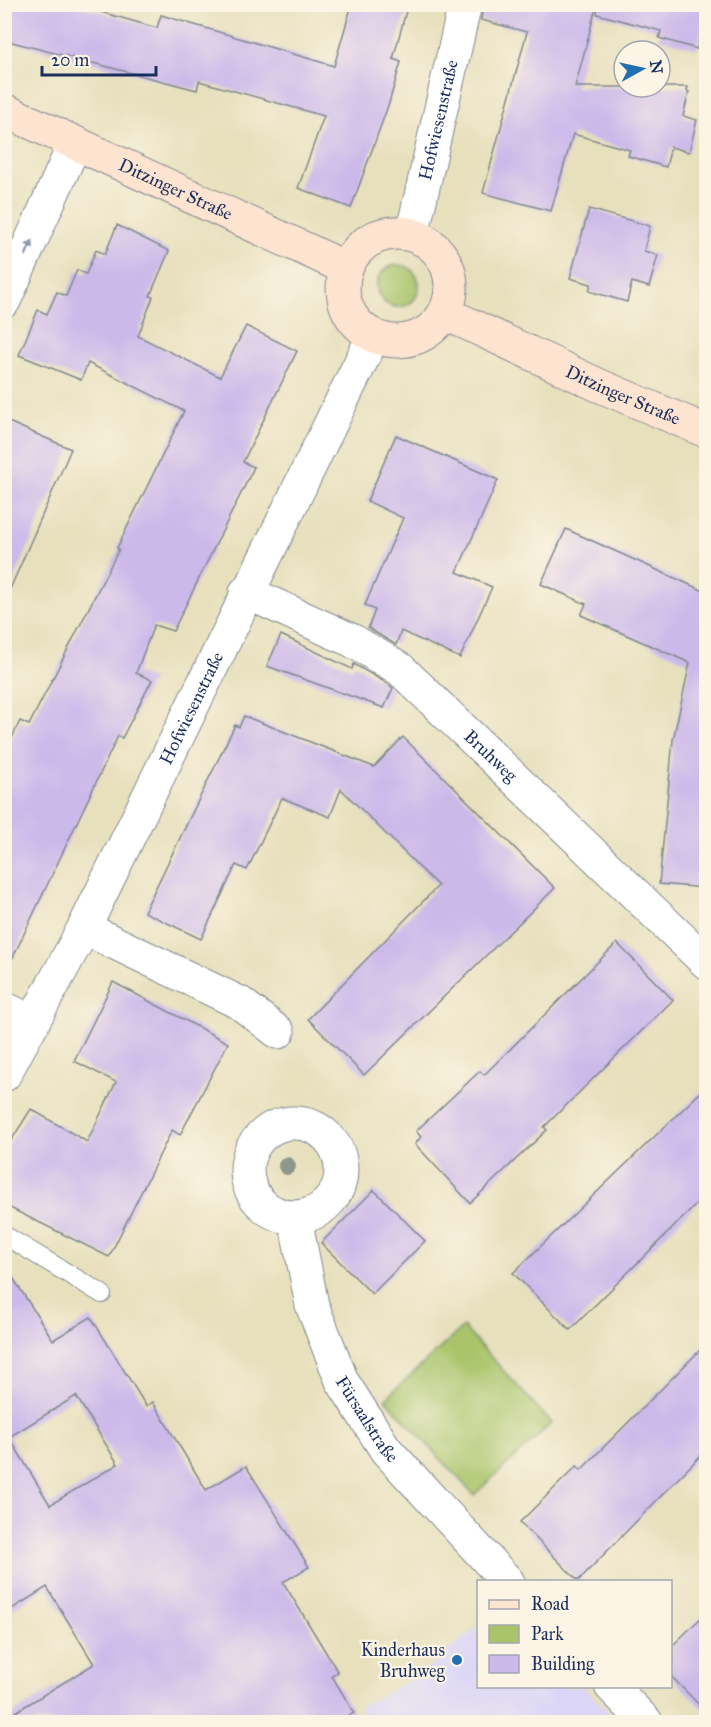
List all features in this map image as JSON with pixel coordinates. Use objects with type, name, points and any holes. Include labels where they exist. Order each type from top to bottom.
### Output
[{"type":"main road","name":"Ditzinger Straße","points":[[4,110],[346,268]]},
{"type":"main road","points":[[396,233],[412,235],[429,244],[442,258],[450,275],[450,294],[445,313],[435,326],[421,336],[398,341],[373,337],[350,315],[344,300],[343,284],[346,268],[354,254],[366,243],[380,235],[396,233]]},
{"type":"main road","name":"Ditzinger Straße","points":[[445,313],[598,385],[706,431]]},
{"type":"street","name":"Hofwiesenstraße","points":[[412,235],[465,4]]},
{"type":"street","points":[[4,301],[75,143]]},
{"type":"street","name":"Hofwiesenstraße","points":[[4,1075],[19,1016],[84,928],[246,592],[373,337]]},
{"type":"street","name":"Bruhweg","points":[[246,592],[353,641],[400,669],[706,963]]},
{"type":"street","points":[[84,928],[240,1003],[278,1032]]},
{"type":"street","name":"Fürsaalstraße","points":[[295,1218],[312,1305],[342,1381],[386,1450],[507,1580]]},
{"type":"street","points":[[613,1688],[646,1722]]},
{"type":"lane","points":[[4,1235],[102,1294]]},
{"type":"shaded area","name":"Kinderhaus Bruhweg","points":[[477,1627],[477,1688],[584,1688],[619,1722],[363,1722],[360,1707],[419,1675]]},
{"type":"green space","points":[[398,265],[406,266],[413,271],[418,278],[418,294],[413,301],[406,306],[398,307],[390,306],[383,301],[378,294],[377,286],[378,278],[383,271],[390,266]]},
{"type":"green space","points":[[463,1327],[552,1423],[474,1495],[385,1399]]},
{"type":"building","points":[[4,4],[73,4],[157,28],[161,15],[334,66],[352,4],[408,4],[393,59],[401,62],[389,103],[351,208],[298,188],[324,116],[199,81],[197,90],[4,40]]},
{"type":"building","points":[[483,4],[597,4],[575,87],[612,87],[612,99],[672,99],[672,87],[688,87],[689,92],[683,116],[697,120],[689,152],[671,147],[666,167],[628,156],[630,150],[573,134],[551,211],[483,193],[527,32],[481,20]]},
{"type":"building","points":[[598,4],[706,4],[697,49],[672,42],[672,39],[659,38],[661,31],[597,14]]},
{"type":"building","points":[[589,209],[650,226],[644,251],[658,255],[649,287],[632,282],[627,302],[589,291],[591,284],[570,278]]},
{"type":"building","points":[[117,225],[169,251],[150,296],[153,297],[138,336],[220,377],[246,326],[297,351],[243,462],[254,467],[173,631],[154,625],[136,673],[152,680],[122,738],[118,736],[4,976],[4,755],[20,721],[29,725],[119,549],[117,548],[184,411],[88,363],[81,380],[19,355],[38,310],[47,314],[57,292],[66,296],[77,270],[86,274],[96,250],[105,254]]},
{"type":"building","points":[[4,420],[71,449],[4,603]]},
{"type":"building","points":[[396,435],[498,480],[457,572],[492,587],[460,658],[401,631],[396,645],[368,628],[375,610],[365,605],[403,518],[367,501]]},
{"type":"building","points":[[566,529],[706,592],[706,888],[659,884],[673,740],[690,663],[581,615],[586,604],[541,584]]},
{"type":"building","points":[[281,635],[352,669],[354,664],[393,688],[384,708],[267,666]]},
{"type":"building","points":[[244,716],[374,767],[403,737],[555,888],[364,1075],[308,1019],[438,886],[341,789],[330,817],[282,798],[247,870],[236,865],[201,939],[144,912],[235,725],[239,727]]},
{"type":"building","points":[[617,943],[673,1000],[544,1127],[547,1130],[470,1203],[415,1144],[421,1137],[416,1131],[480,1071],[484,1075]]},
{"type":"building","points":[[113,982],[228,1043],[180,1135],[172,1130],[109,1257],[4,1205],[4,1152],[31,1109],[87,1142],[116,1082],[74,1061]]},
{"type":"building","points":[[706,1087],[706,1195],[570,1330],[513,1273]]},
{"type":"building","points":[[374,1190],[425,1241],[372,1294],[321,1243]]},
{"type":"building","points":[[4,1264],[53,1340],[91,1317],[146,1406],[153,1402],[206,1490],[246,1466],[309,1567],[283,1582],[338,1672],[332,1676],[354,1713],[338,1722],[4,1722],[4,1719],[94,1664],[47,1587],[4,1614]],"holes":[[[76,1396],[118,1464],[50,1505],[9,1437]]]},
{"type":"building","points":[[706,1344],[706,1450],[577,1580],[520,1522],[577,1466],[581,1470]]},
{"type":"building","points":[[706,1613],[706,1712],[672,1677],[672,1646]]},
{"type":"place","name":"Kinderhaus Bruhweg","points":[[457,1660]]}]
